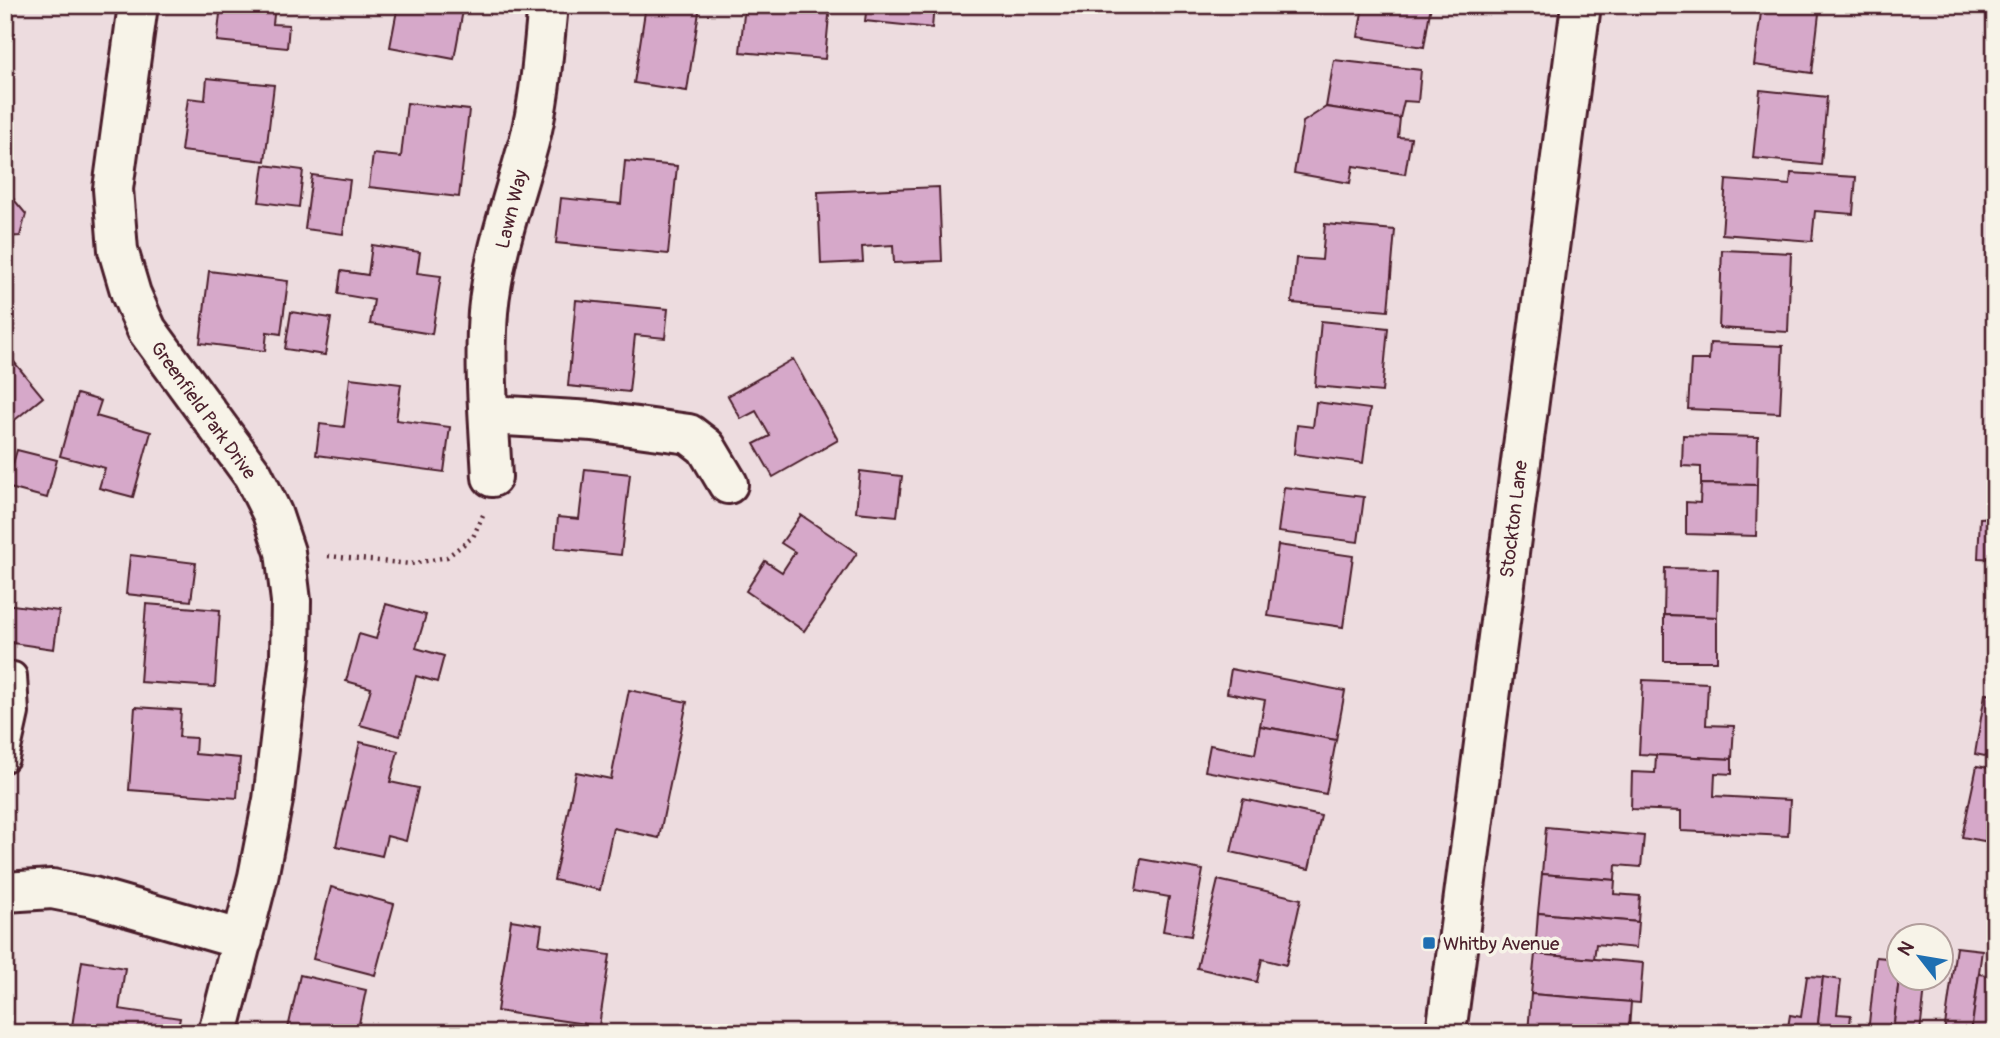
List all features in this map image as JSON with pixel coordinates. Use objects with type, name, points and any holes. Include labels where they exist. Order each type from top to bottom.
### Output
[{"type":"street","name":"Greenfield Park Drive","points":[[138,5],[113,189],[118,250],[131,294],[147,330],[253,475],[272,513],[285,552],[291,601],[288,670],[273,800],[243,940],[219,1029]]},
{"type":"street","name":"Lawn Way","points":[[492,477],[486,367],[488,310],[506,219],[529,141],[536,106],[548,5]]},
{"type":"street","name":"Stockton Lane","points":[[1446,1033],[1581,5]]},
{"type":"street","points":[[489,415],[593,421],[689,434],[706,447],[728,484]]},
{"type":"street","points":[[5,892],[52,889],[93,897],[243,940]]},
{"type":"lane","points":[[5,758],[15,713],[13,676]]},
{"type":"path","points":[[285,552],[411,564],[447,557],[473,537],[486,506],[492,477]]},
{"type":"building","points":[[221,5],[275,5],[273,24],[289,25],[287,48],[217,41]]},
{"type":"building","points":[[398,5],[464,5],[454,59],[390,47]]},
{"type":"building","points":[[646,5],[700,5],[687,91],[634,83]]},
{"type":"building","points":[[745,5],[830,5],[825,59],[740,52]]},
{"type":"building","points":[[867,5],[934,5],[932,28],[865,21]]},
{"type":"building","points":[[1363,5],[1431,5],[1424,47],[1358,37]]},
{"type":"building","points":[[1762,5],[1820,5],[1812,73],[1754,65]]},
{"type":"building","points":[[1334,60],[1421,70],[1418,102],[1404,101],[1400,118],[1326,107]]},
{"type":"building","points":[[207,78],[274,85],[265,161],[181,151],[188,98],[205,100]]},
{"type":"building","points":[[1760,90],[1827,97],[1821,165],[1753,158]]},
{"type":"building","points":[[407,103],[469,110],[459,197],[369,187],[373,154],[401,157]]},
{"type":"building","points":[[1326,107],[1400,118],[1398,137],[1411,138],[1405,174],[1353,166],[1350,183],[1294,173],[1303,122]]},
{"type":"building","points":[[625,161],[677,166],[668,254],[556,243],[561,198],[621,204]]},
{"type":"building","points":[[264,165],[303,170],[299,207],[259,202]]},
{"type":"building","points":[[1791,173],[1856,177],[1853,214],[1815,211],[1812,241],[1722,234],[1726,180],[1790,185]]},
{"type":"building","points":[[312,175],[350,180],[343,234],[305,229]]},
{"type":"building","points":[[939,187],[942,261],[894,263],[893,245],[862,247],[863,262],[821,264],[818,192]]},
{"type":"building","points":[[5,189],[26,214],[20,236],[5,237]]},
{"type":"building","points":[[1325,224],[1395,230],[1388,311],[1292,303],[1296,258],[1322,260]]},
{"type":"building","points":[[372,245],[420,252],[417,273],[441,276],[432,334],[370,324],[374,300],[338,294],[341,271],[368,275]]},
{"type":"building","points":[[1722,250],[1791,253],[1788,332],[1719,328]]},
{"type":"building","points":[[209,271],[288,281],[281,334],[267,332],[265,351],[200,343]]},
{"type":"building","points":[[576,300],[668,309],[665,338],[635,335],[629,392],[568,386]]},
{"type":"building","points":[[291,312],[331,318],[325,355],[285,349]]},
{"type":"building","points":[[1321,321],[1388,328],[1382,392],[1315,386]]},
{"type":"building","points":[[1710,343],[1783,346],[1780,413],[1688,409],[1691,360],[1709,360]]},
{"type":"building","points":[[5,351],[43,397],[5,428]]},
{"type":"building","points":[[793,359],[838,440],[773,477],[754,444],[770,436],[756,411],[741,419],[728,396]]},
{"type":"building","points":[[350,378],[401,384],[396,420],[450,427],[444,472],[316,455],[320,424],[344,427]]},
{"type":"building","points":[[77,394],[101,401],[96,416],[151,432],[133,497],[99,488],[105,468],[60,456]]},
{"type":"building","points":[[1316,402],[1370,409],[1363,463],[1294,454],[1297,425],[1313,427]]},
{"type":"building","points":[[1683,435],[1758,437],[1757,485],[1701,484],[1701,467],[1682,466]]},
{"type":"building","points":[[17,450],[57,460],[47,498],[6,487]]},
{"type":"building","points":[[585,469],[630,474],[621,555],[555,548],[558,517],[579,519]]},
{"type":"building","points":[[860,471],[902,476],[897,516],[856,512]]},
{"type":"building","points":[[1701,484],[1757,485],[1756,536],[1686,534],[1686,502],[1700,503]]},
{"type":"building","points":[[1284,487],[1364,497],[1358,542],[1278,532]]},
{"type":"building","points":[[801,515],[857,553],[804,631],[746,591],[765,561],[782,572],[795,552],[781,543]]},
{"type":"building","points":[[1995,517],[1995,559],[1978,558],[1980,518]]},
{"type":"building","points":[[1278,545],[1353,556],[1343,627],[1268,616]]},
{"type":"building","points":[[130,555],[196,563],[191,601],[126,594]]},
{"type":"building","points":[[1665,568],[1718,569],[1717,617],[1664,615]]},
{"type":"building","points":[[5,604],[59,611],[54,649],[5,642]]},
{"type":"building","points":[[146,604],[220,610],[215,687],[140,682]]},
{"type":"building","points":[[386,604],[426,615],[416,648],[444,656],[437,682],[416,676],[400,736],[360,725],[371,688],[346,681],[359,634],[376,639]]},
{"type":"building","points":[[1664,615],[1717,617],[1717,661],[1664,661]]},
{"type":"building","points":[[1231,669],[1345,691],[1336,740],[1260,726],[1265,700],[1227,693]]},
{"type":"building","points":[[1643,680],[1708,683],[1706,725],[1734,726],[1732,759],[1639,754]]},
{"type":"building","points":[[629,690],[687,702],[659,838],[613,828],[600,890],[554,880],[576,772],[611,779]]},
{"type":"building","points":[[1985,694],[1995,695],[1995,758],[1975,754]]},
{"type":"building","points":[[135,707],[181,710],[179,737],[196,738],[195,754],[240,758],[237,798],[129,790]]},
{"type":"building","points":[[1260,726],[1336,740],[1326,794],[1205,771],[1210,745],[1255,754]]},
{"type":"building","points":[[360,742],[398,751],[390,782],[418,788],[406,841],[387,836],[382,856],[336,846]]},
{"type":"building","points":[[1656,755],[1732,759],[1732,774],[1715,773],[1714,796],[1790,800],[1788,836],[1681,831],[1681,811],[1631,809],[1632,772],[1655,773]]},
{"type":"building","points":[[1977,766],[1995,769],[1995,843],[1962,837]]},
{"type":"building","points":[[1243,799],[1321,816],[1309,869],[1231,852]]},
{"type":"building","points":[[1546,827],[1644,836],[1641,867],[1616,865],[1615,880],[1542,874]]},
{"type":"building","points":[[1141,859],[1203,870],[1191,936],[1163,931],[1169,897],[1136,891]]},
{"type":"building","points":[[1542,874],[1615,880],[1614,894],[1640,896],[1638,922],[1538,913]]},
{"type":"building","points":[[1218,880],[1301,899],[1286,965],[1262,959],[1257,982],[1197,968]]},
{"type":"building","points":[[331,887],[394,904],[375,975],[313,959]]},
{"type":"building","points":[[1538,913],[1638,922],[1636,948],[1596,944],[1594,959],[1535,954]]},
{"type":"building","points":[[511,920],[542,925],[539,945],[610,955],[599,1026],[497,1011]]},
{"type":"building","points":[[1956,947],[1982,950],[1971,1033],[1944,1033],[1950,992],[1954,992]]},
{"type":"building","points":[[1535,954],[1643,963],[1640,1003],[1531,994]]},
{"type":"building","points":[[1876,957],[1884,958],[1884,992],[1897,992],[1893,1033],[1868,1033]]},
{"type":"building","points":[[82,961],[125,968],[119,1009],[180,1018],[177,1033],[71,1033]]},
{"type":"building","points":[[1979,974],[1995,976],[1993,1033],[1971,1033]]},
{"type":"building","points":[[300,975],[366,990],[357,1033],[287,1033]]},
{"type":"building","points":[[1807,976],[1823,977],[1817,1033],[1787,1033],[1790,1015],[1801,1017]]},
{"type":"building","points":[[1823,977],[1841,980],[1837,1014],[1851,1015],[1849,1033],[1817,1033]]},
{"type":"building","points":[[1897,992],[1924,992],[1920,1033],[1893,1033]]},
{"type":"building","points":[[1531,994],[1631,1002],[1629,1029],[1612,1027],[1612,1033],[1528,1033]]},
{"type":"place","name":"Whitby Avenue","points":[[1429,943]]}]
